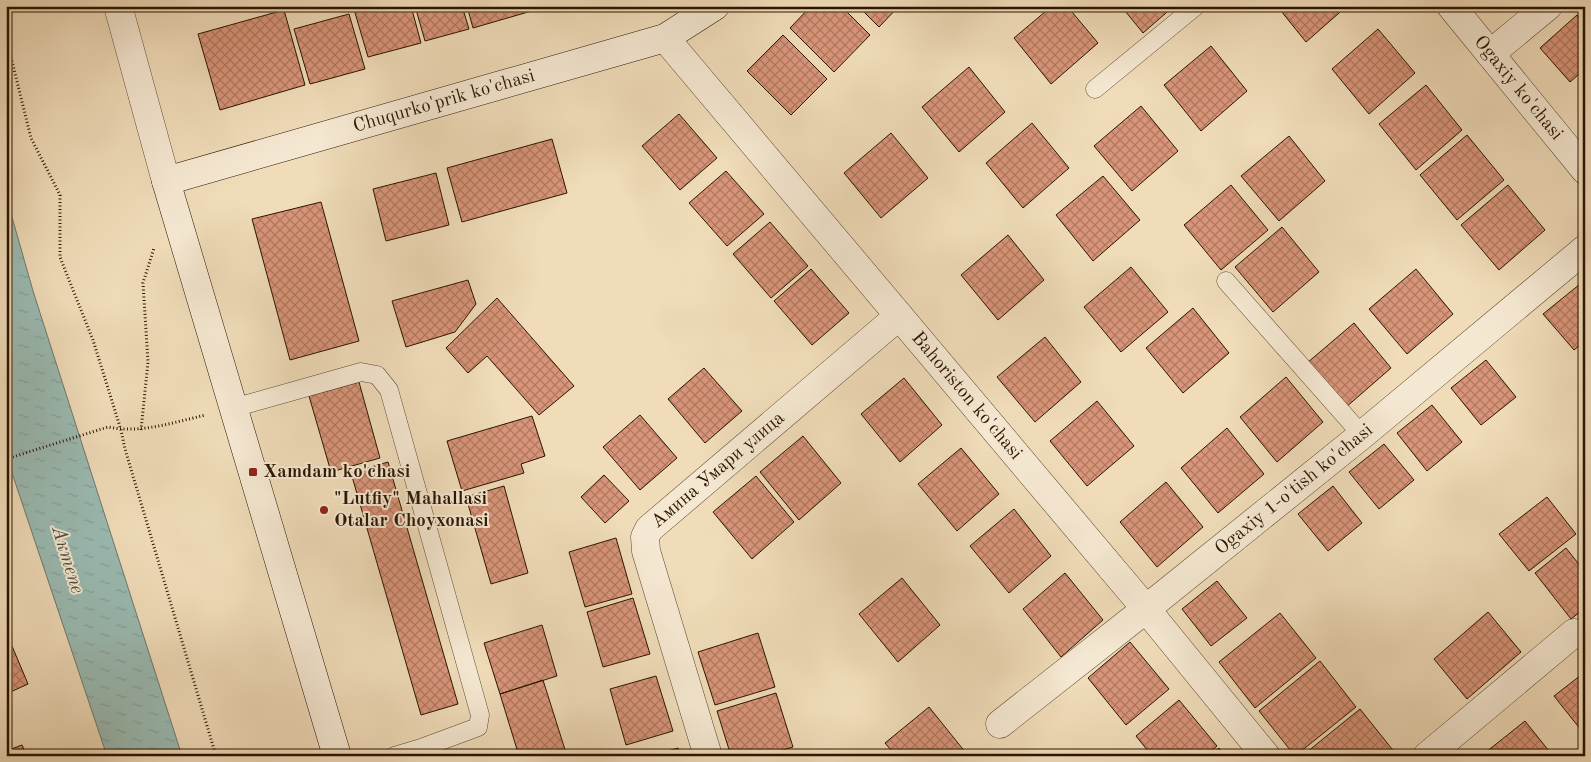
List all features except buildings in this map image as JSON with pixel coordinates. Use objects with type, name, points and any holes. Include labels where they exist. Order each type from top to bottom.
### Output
[{"type":"street","points":[[118,6],[166,181],[337,756]]},
{"type":"street","name":"Chuqurko'prik ko'chasi","points":[[166,181],[665,38],[715,6]]},
{"type":"street","name":"Ogaxiy ko'chasi","points":[[1451,6],[1585,170]]},
{"type":"street","points":[[1490,54],[1548,6]]},
{"type":"street","name":"Bahoriston ko'chasi","points":[[665,38],[1146,609],[1266,756]]},
{"type":"street","name":"Ogaxiy 1-o'tish ko'chasi","points":[[1000,724],[1362,435],[1585,249]]},
{"type":"street","name":"Амина Умари улица","points":[[708,756],[646,551],[645,536],[649,529],[899,316]]},
{"type":"street","points":[[1427,756],[1574,633]]},
{"type":"lane","points":[[1096,89],[1196,6]]},
{"type":"lane","points":[[1226,281],[1362,435]]},
{"type":"lane","points":[[233,408],[361,372],[377,375],[389,390],[480,715],[478,726],[394,756]]},
{"type":"path","points":[[6,37],[31,138],[60,195],[60,257],[94,340],[216,756]]},
{"type":"path","points":[[141,430],[148,362],[143,283],[154,252],[156,221],[176,215]]},
{"type":"path","points":[[6,459],[108,427],[121,430],[141,430],[233,408]]},
{"type":"water","name":"Актепе","points":[[6,196],[33,291],[182,756],[107,756],[6,455]]},
{"type":"place","name":"Xamdam ko'chasi","points":[[253,472]]},
{"type":"place","name":"\"Lutfiy\" Mahallasi Otalar Choyxonasi","points":[[324,510]]}]
